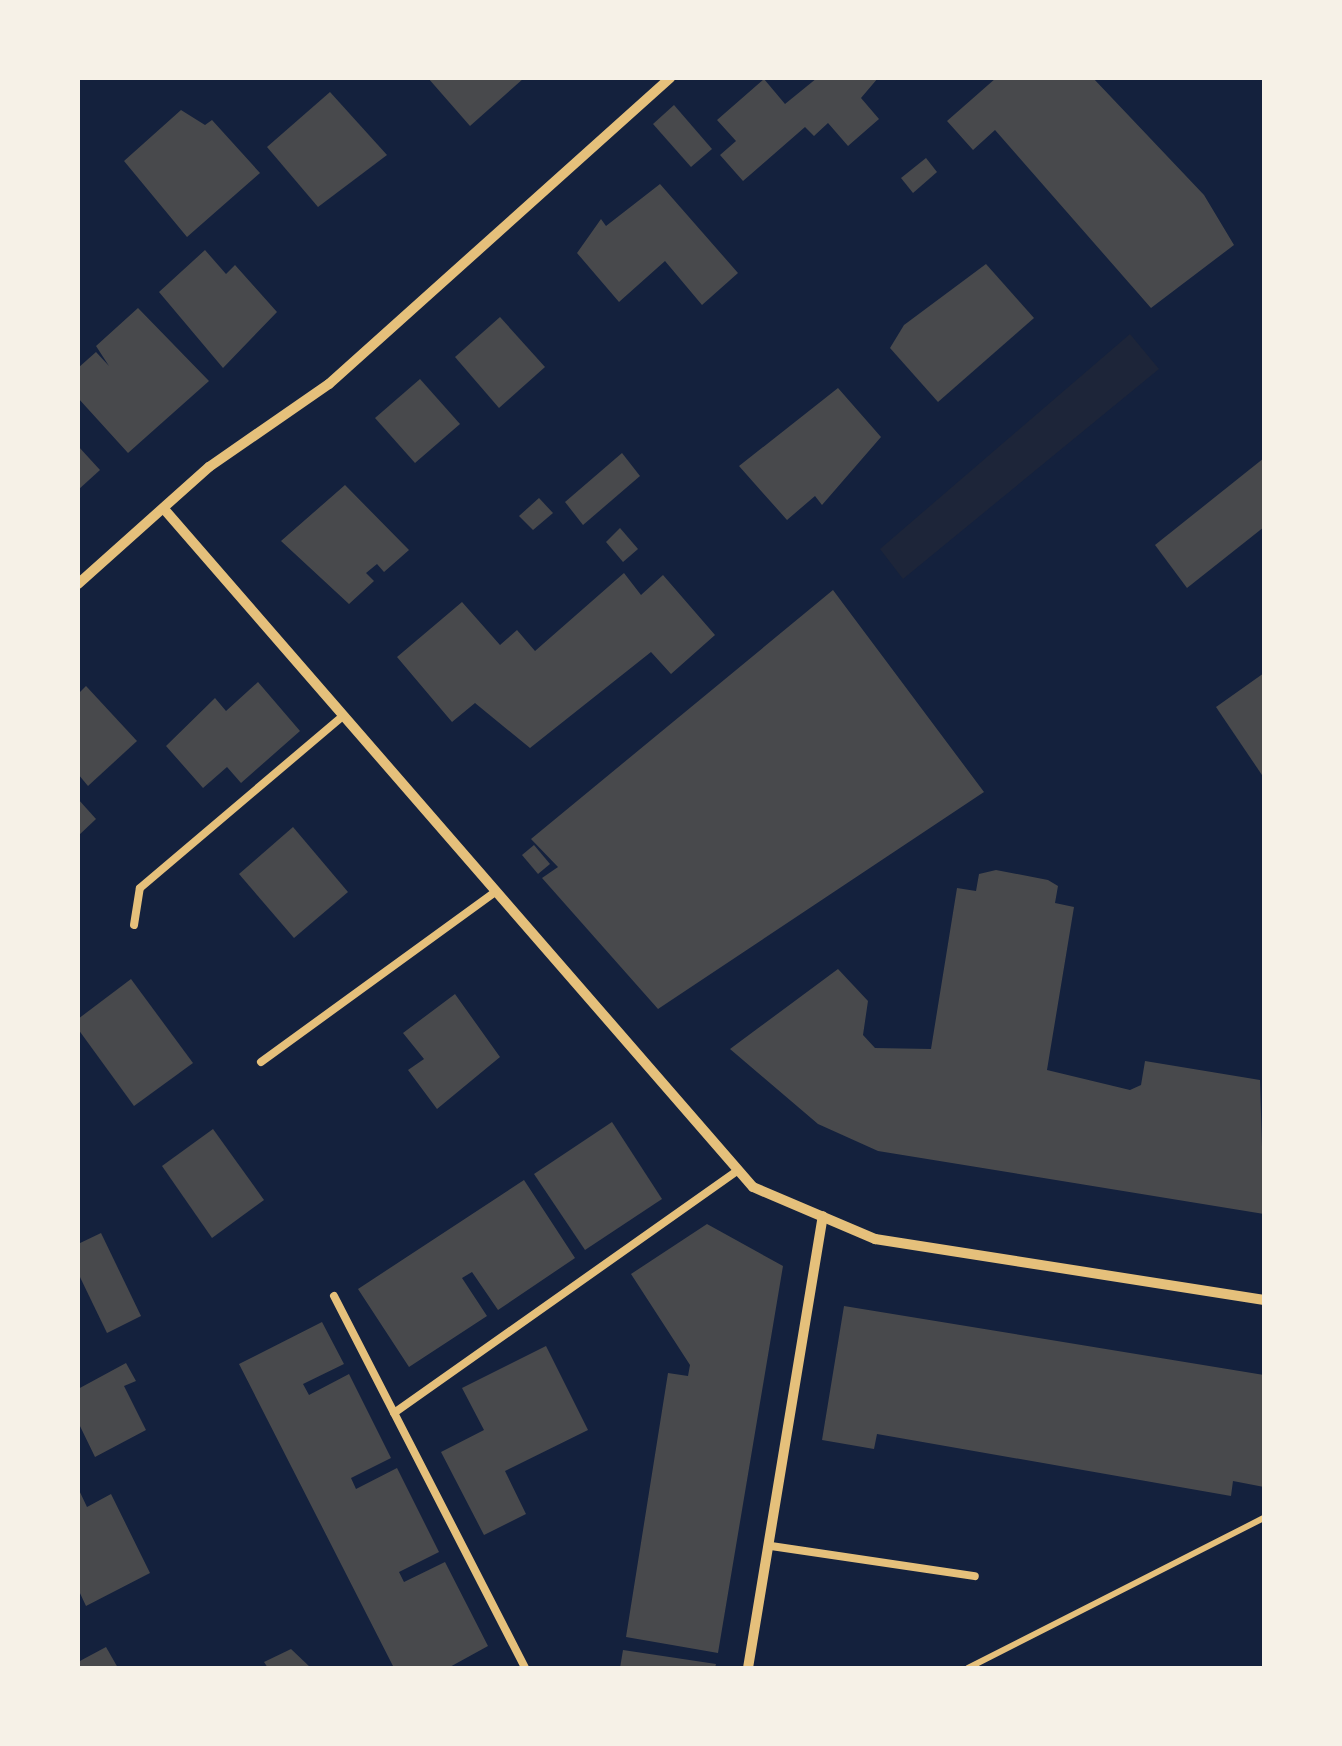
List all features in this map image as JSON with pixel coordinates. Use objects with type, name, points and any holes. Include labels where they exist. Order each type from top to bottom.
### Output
[{"type":"street","points":[[78,584],[164,509],[328,384],[670,78]]},
{"type":"street","points":[[164,509],[339,719],[753,1187],[875,1239],[1264,1300]]},
{"type":"street","points":[[748,1668],[823,1216]]},
{"type":"lane","points":[[134,925],[140,888],[339,719]]},
{"type":"lane","points":[[261,1062],[492,894]]},
{"type":"lane","points":[[394,1414],[738,1170]]},
{"type":"lane","points":[[334,1296],[526,1668]]},
{"type":"lane","points":[[771,1546],[975,1576]]},
{"type":"path","points":[[968,1668],[1264,1518]]},
{"type":"shaded area","points":[[1130,334],[1159,369],[903,579],[880,549]]},
{"type":"building","points":[[428,78],[524,78],[470,126]]},
{"type":"building","points":[[817,78],[878,78],[861,98],[879,119],[848,146],[828,123],[814,136],[805,127],[743,181],[720,155],[736,141],[717,120],[764,79],[785,104]]},
{"type":"building","points":[[996,78],[1093,78],[1204,195],[1234,245],[1151,308],[995,130],[973,150],[947,121]]},
{"type":"building","points":[[330,92],[387,155],[318,207],[267,147]]},
{"type":"building","points":[[674,105],[712,149],[691,167],[653,124]]},
{"type":"building","points":[[181,110],[205,125],[212,120],[260,173],[187,237],[124,161]]},
{"type":"building","points":[[926,158],[937,172],[913,193],[901,178]]},
{"type":"building","points":[[660,184],[738,273],[702,305],[665,261],[619,302],[577,253],[601,219],[606,226]]},
{"type":"building","points":[[205,250],[226,274],[235,265],[277,312],[223,368],[159,292]]},
{"type":"building","points":[[986,264],[1034,318],[938,402],[890,348],[904,325]]},
{"type":"building","points":[[138,308],[209,381],[128,453],[78,398],[78,368],[96,352],[109,366],[96,346]]},
{"type":"building","points":[[500,317],[545,367],[499,408],[455,357]]},
{"type":"building","points":[[420,379],[460,424],[415,463],[375,418]]},
{"type":"building","points":[[838,388],[881,437],[822,505],[815,496],[787,520],[739,466]]},
{"type":"building","points":[[78,446],[100,470],[78,490]]},
{"type":"building","points":[[622,453],[640,476],[583,525],[565,502]]},
{"type":"building","points":[[1264,458],[1264,527],[1187,588],[1155,545]]},
{"type":"building","points":[[345,485],[409,550],[384,572],[377,564],[366,573],[374,581],[349,604],[281,541]]},
{"type":"building","points":[[539,498],[553,513],[533,530],[519,516]]},
{"type":"building","points":[[620,528],[638,549],[623,562],[606,542]]},
{"type":"building","points":[[624,573],[641,595],[663,575],[715,635],[671,674],[651,652],[530,748],[475,703],[452,722],[397,657],[462,602],[500,645],[517,630],[535,651]]},
{"type":"building","points":[[833,590],[984,792],[658,1009],[542,878],[558,867],[531,839]]},
{"type":"building","points":[[1264,673],[1264,778],[1216,707]]},
{"type":"building","points":[[258,682],[300,731],[241,783],[227,767],[203,788],[166,746],[215,698],[226,711]]},
{"type":"building","points":[[86,686],[137,741],[88,786],[78,774],[78,694]]},
{"type":"building","points":[[78,799],[96,819],[78,836]]},
{"type":"building","points":[[293,827],[348,892],[294,938],[239,874]]},
{"type":"building","points":[[534,845],[550,864],[538,874],[522,855]]},
{"type":"building","points":[[996,870],[1048,880],[1058,886],[1055,903],[1074,907],[1047,1070],[1130,1090],[1141,1085],[1145,1061],[1260,1080],[1264,1214],[878,1151],[818,1124],[730,1049],[838,969],[868,1001],[863,1035],[875,1048],[931,1049],[957,888],[976,891],[979,874]]},
{"type":"building","points":[[131,979],[193,1063],[134,1106],[78,1029],[78,1019]]},
{"type":"building","points":[[455,994],[500,1057],[437,1109],[408,1070],[424,1059],[403,1033]]},
{"type":"building","points":[[612,1122],[662,1199],[585,1250],[534,1174]]},
{"type":"building","points":[[213,1129],[264,1200],[212,1238],[162,1166]]},
{"type":"building","points":[[524,1180],[575,1258],[498,1310],[472,1272],[462,1278],[487,1316],[409,1367],[358,1289]]},
{"type":"building","points":[[707,1224],[783,1266],[718,1653],[626,1637],[668,1373],[688,1376],[690,1365],[631,1274]]},
{"type":"building","points":[[101,1233],[141,1316],[107,1333],[78,1273],[78,1244]]},
{"type":"building","points":[[844,1306],[1264,1375],[1264,1487],[1233,1481],[1231,1496],[877,1434],[874,1449],[822,1440]]},
{"type":"building","points":[[322,1322],[344,1364],[303,1384],[309,1395],[349,1374],[391,1458],[351,1478],[356,1489],[397,1468],[439,1552],[399,1572],[404,1582],[445,1562],[488,1646],[448,1668],[394,1668],[239,1364]]},
{"type":"building","points":[[546,1346],[588,1430],[505,1471],[526,1514],[484,1535],[441,1452],[484,1430],[462,1388]]},
{"type":"building","points":[[126,1363],[136,1381],[124,1386],[146,1430],[95,1457],[78,1422],[78,1389]]},
{"type":"building","points":[[78,1488],[87,1507],[111,1494],[150,1573],[86,1606],[78,1589]]},
{"type":"building","points":[[106,1647],[118,1668],[78,1668],[78,1662]]},
{"type":"building","points":[[291,1649],[311,1668],[268,1668],[264,1662]]},
{"type":"building","points":[[623,1650],[716,1664],[715,1668],[620,1668]]}]
